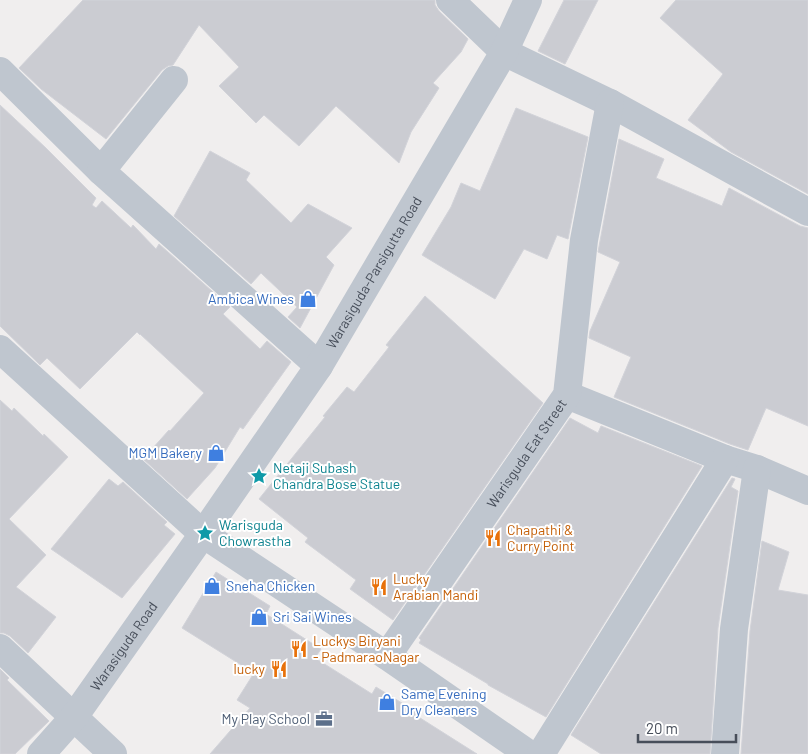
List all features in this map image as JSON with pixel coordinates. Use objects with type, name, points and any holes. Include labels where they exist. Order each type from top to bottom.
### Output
[{"type":"street","points":[[450,0],[504,52],[610,103],[808,212]]},
{"type":"street","name":"Warasiguda-Parsigutta Road","points":[[203,534],[319,366],[504,52],[528,0]]},
{"type":"street","points":[[0,71],[101,171],[319,366]]},
{"type":"street","points":[[101,171],[174,80]]},
{"type":"street","name":"Warisguda Eat Street","points":[[387,656],[567,395],[584,240],[610,103]]},
{"type":"street","points":[[0,349],[203,534],[530,754]]},
{"type":"street","points":[[567,395],[725,459],[757,468],[808,491]]},
{"type":"street","points":[[541,754],[725,459]]},
{"type":"street","points":[[725,754],[734,629],[757,468]]},
{"type":"street","name":"Warasiguda Road","points":[[41,754],[74,717],[203,534]]},
{"type":"street","points":[[0,648],[113,754]]},
{"type":"building","points":[[83,0],[435,0],[435,5],[439,11],[468,39],[461,52],[433,83],[439,88],[411,132],[399,163],[336,106],[299,146],[264,115],[256,123],[219,86],[239,67],[199,25],[173,65],[162,70],[106,139],[41,89],[19,68]]},
{"type":"building","points":[[564,0],[598,0],[565,64],[538,51]]},
{"type":"building","points":[[676,0],[808,0],[808,194],[731,152],[688,120],[723,74],[660,18]]},
{"type":"building","points":[[0,105],[96,198],[92,205],[96,208],[102,201],[131,228],[133,225],[156,249],[159,244],[230,307],[223,314],[260,349],[267,341],[291,362],[243,429],[240,427],[215,468],[187,499],[143,459],[204,393],[137,332],[80,389],[47,358],[40,365],[0,326]]},
{"type":"building","points":[[516,108],[588,137],[568,239],[557,235],[547,259],[524,249],[495,299],[422,255],[451,207],[461,183],[480,191]]},
{"type":"building","points":[[619,139],[664,159],[656,178],[722,206],[729,188],[800,226],[808,228],[808,426],[766,408],[748,450],[614,397],[631,357],[589,338],[590,331],[620,262],[598,252]]},
{"type":"building","points":[[210,151],[250,173],[246,180],[291,223],[308,204],[352,228],[326,257],[334,265],[300,328],[288,317],[297,307],[261,273],[251,284],[174,216]]},
{"type":"building","points":[[425,296],[543,403],[393,620],[350,589],[356,580],[305,542],[308,538],[259,499],[347,387],[354,392],[389,347],[386,345]]},
{"type":"building","points":[[0,400],[12,411],[14,408],[68,457],[9,519],[46,555],[16,587],[56,617],[28,653],[10,636],[0,633]]},
{"type":"building","points":[[570,418],[598,433],[601,426],[702,466],[546,717],[488,685],[419,643],[421,640],[419,638]]},
{"type":"building","points":[[732,478],[735,479],[731,487],[738,491],[718,628],[710,754],[601,754],[571,735]]},
{"type":"building","points":[[109,479],[118,486],[123,482],[167,522],[164,525],[175,534],[122,598],[51,549]]},
{"type":"building","points":[[762,541],[789,552],[778,590],[808,595],[808,754],[741,754],[750,631]]},
{"type":"building","points":[[216,572],[270,606],[266,614],[321,649],[315,658],[372,694],[376,687],[418,713],[417,716],[477,754],[210,754],[250,708],[237,700],[254,673],[182,628]]},
{"type":"building","points":[[0,669],[9,678],[7,680],[49,721],[15,754],[0,754]]},
{"type":"place","name":"Ambica Wines","points":[[308,299]]},
{"type":"place","name":"MGM Bakery","points":[[216,453]]},
{"type":"place","name":"Netaji Subash Chandra Bose Statue","points":[[259,476]]},
{"type":"place","name":"Warisguda Chowrastha","points":[[205,533]]},
{"type":"place","name":"Chapathi & Curry Point","points":[[493,538]]},
{"type":"place","name":"Sneha Chicken","points":[[212,586]]},
{"type":"place","name":"Lucky Arabian Mandi","points":[[379,587]]},
{"type":"place","name":"Sri Sai Wines","points":[[259,617]]},
{"type":"place","name":"Luckys Biryani - PadmaraoNagar","points":[[299,649]]},
{"type":"place","name":"lucky","points":[[279,669]]},
{"type":"place","name":"Same Evening Dry Cleaners","points":[[387,702]]},
{"type":"place","name":"My Play School","points":[[324,719]]}]
